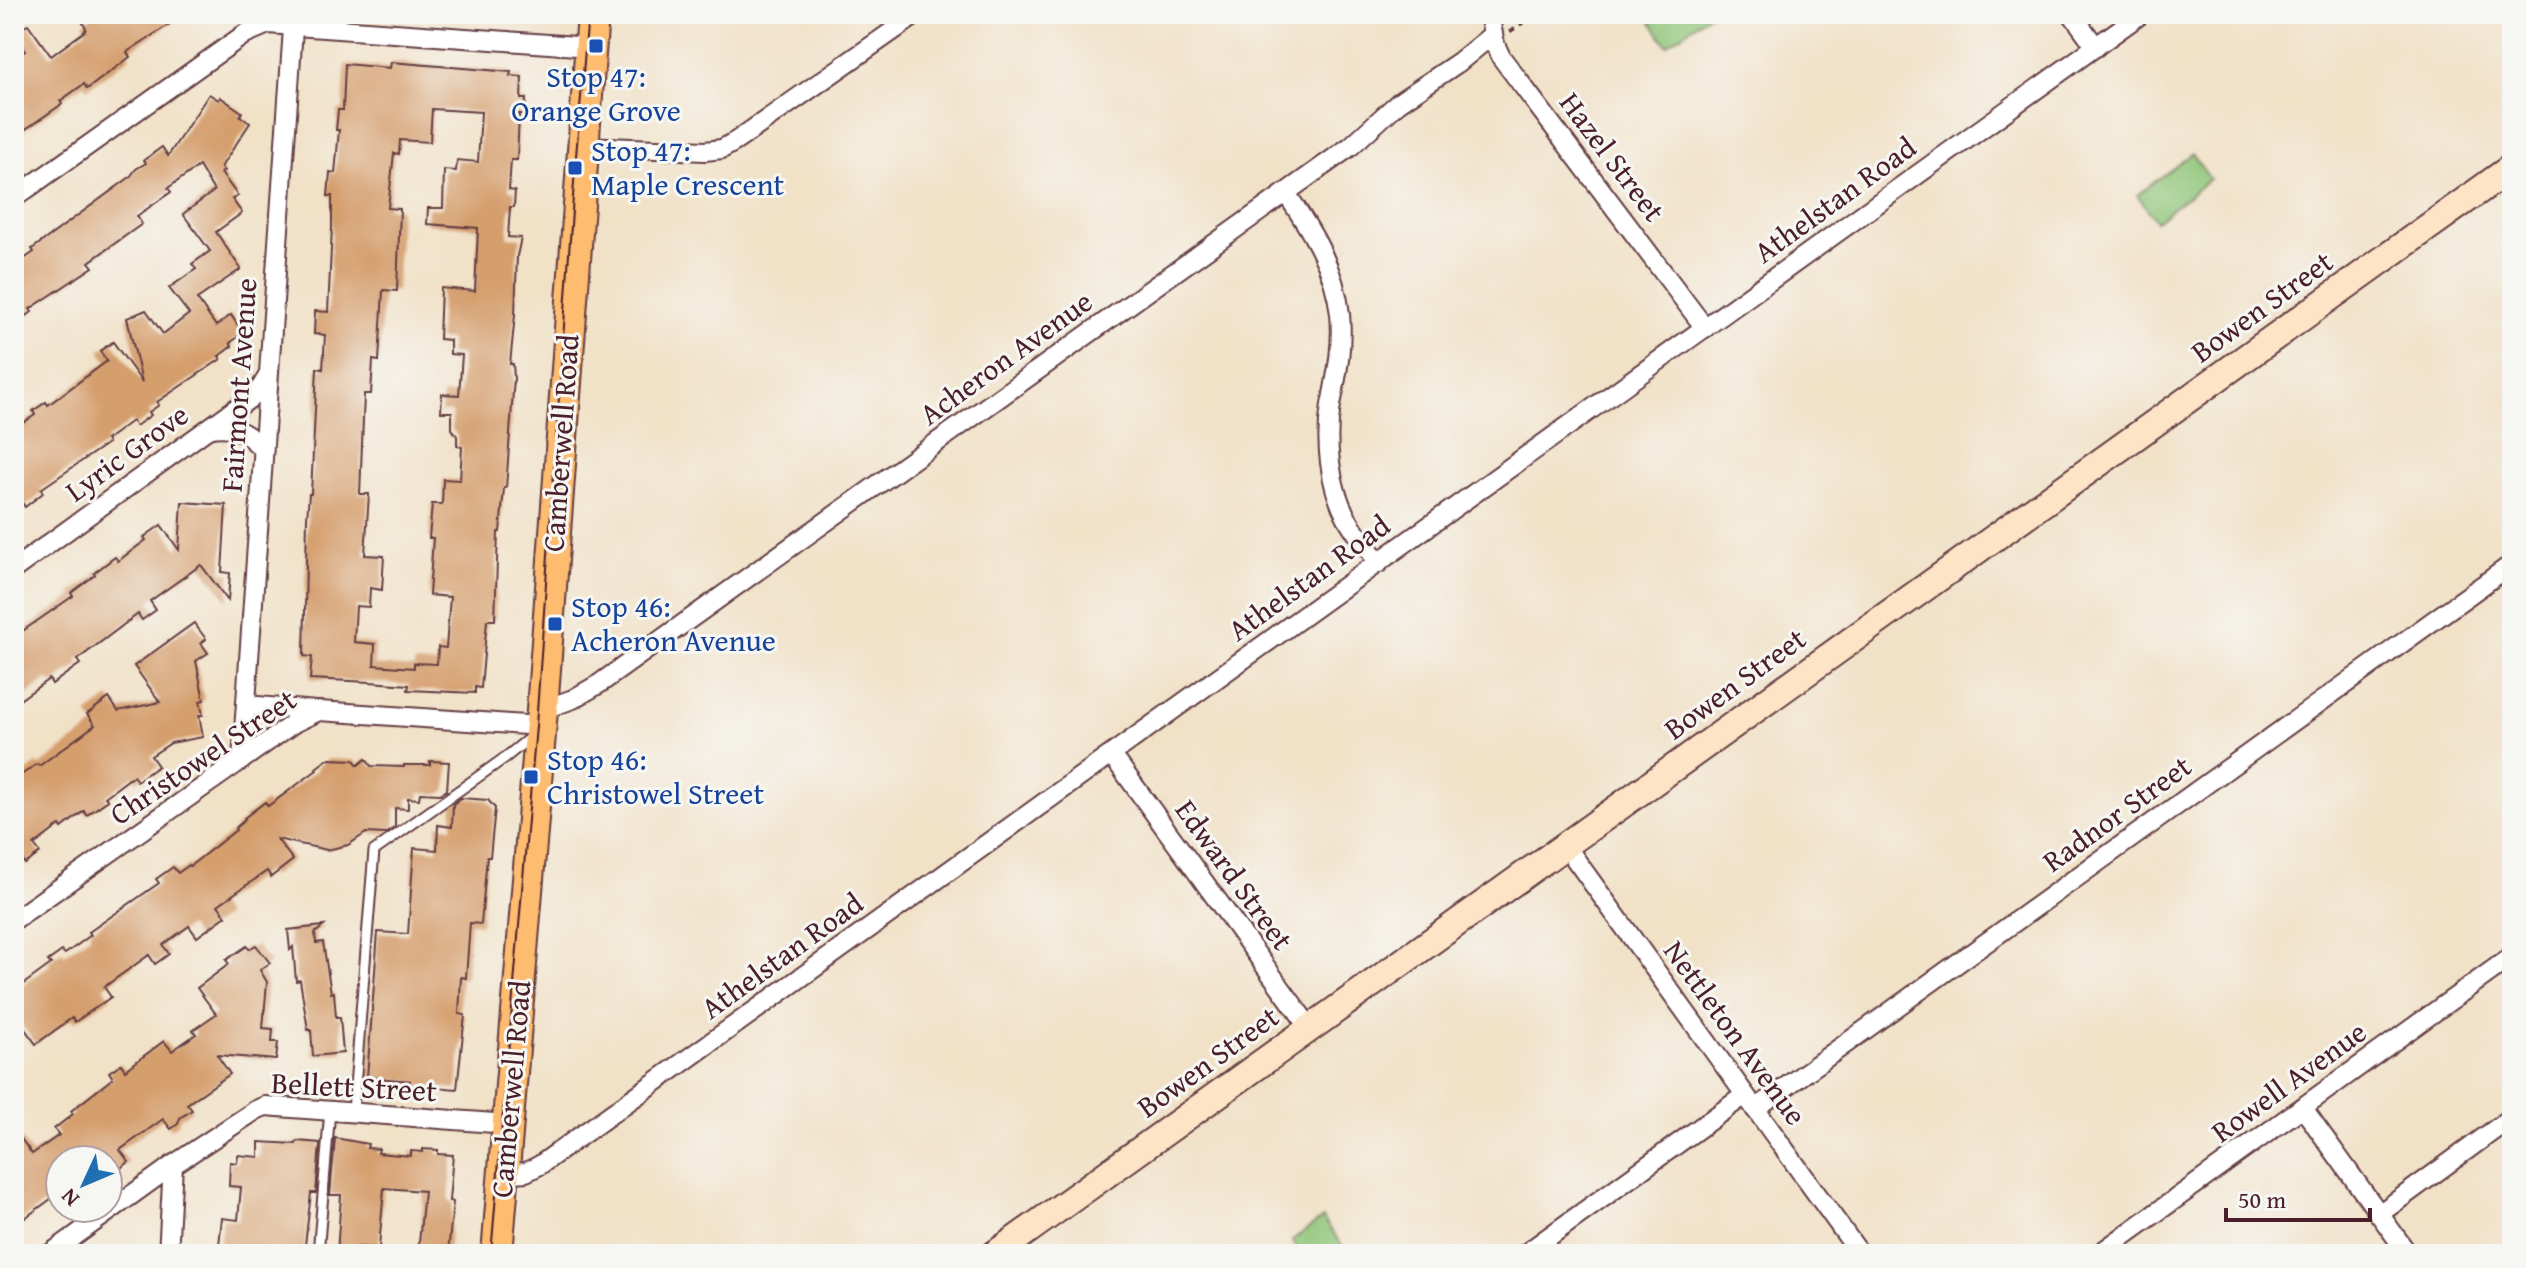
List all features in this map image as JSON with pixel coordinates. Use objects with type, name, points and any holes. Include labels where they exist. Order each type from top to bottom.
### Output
[{"type":"main road","name":"Camberwell Road","points":[[497,1254],[541,722],[593,14]]},
{"type":"street","points":[[583,146],[722,149],[917,14]]},
{"type":"street","name":"Hazel Street","points":[[1489,14],[1493,40],[1501,57],[1705,328]]},
{"type":"street","points":[[2072,14],[2096,47]]},
{"type":"street","name":"Athelstan Road","points":[[504,1174],[526,1172],[540,1165],[2141,14]]},
{"type":"street","points":[[14,198],[245,34],[268,24],[294,20],[591,47]]},
{"type":"street","name":"Fairmont Avenue","points":[[242,760],[294,20]]},
{"type":"street","name":"Acheron Avenue","points":[[541,722],[599,684],[1286,193],[1351,146],[1398,103],[1493,40]]},
{"type":"street","name":"Bowen Street","points":[[995,1254],[2512,167]]},
{"type":"street","points":[[1286,193],[1312,231],[1322,252],[1339,313],[1340,360],[1329,425],[1334,483],[1346,516],[1379,563]]},
{"type":"street","name":"Lyric Grove","points":[[14,569],[256,393],[268,376]]},
{"type":"street","points":[[206,430],[218,427],[237,430],[249,436],[263,450]]},
{"type":"street","name":"Radnor Street","points":[[1525,1254],[1750,1102],[2512,564]]},
{"type":"street","points":[[246,705],[319,711]]},
{"type":"street","name":"Christowel Street","points":[[14,920],[300,718],[319,711],[541,722]]},
{"type":"street","name":"Edward Street","points":[[1112,755],[1310,1028]]},
{"type":"street","name":"Nettleton Avenue","points":[[1565,845],[1860,1254]]},
{"type":"street","name":"Rowell Avenue","points":[[2099,1254],[2512,956]]},
{"type":"street","name":"Bellett Street","points":[[50,1254],[173,1165],[261,1107],[272,1105],[508,1124]]},
{"type":"street","points":[[2303,1108],[2408,1254]]},
{"type":"street","points":[[2379,1214],[2512,1117]]},
{"type":"street","points":[[168,1254],[173,1165]]},
{"type":"lane","points":[[353,1111],[374,851],[506,757],[541,722]]},
{"type":"lane","points":[[318,1254],[330,1110]]},
{"type":"path","points":[[1493,40],[1536,14]]},
{"type":"green space","points":[[1655,14],[1710,14],[1667,45],[1649,19]]},
{"type":"green space","points":[[2192,154],[2210,179],[2156,221],[2137,195]]},
{"type":"green space","points":[[1323,1218],[1348,1254],[1302,1254],[1292,1240]]},
{"type":"building","points":[[96,14],[185,14],[127,52],[130,57],[87,89],[84,84],[60,101],[62,104],[14,137],[14,59],[25,51],[14,33],[28,24],[51,56],[85,31],[83,23]]},
{"type":"building","points":[[391,62],[511,72],[510,76],[522,77],[521,99],[526,99],[525,114],[519,114],[517,160],[511,160],[509,190],[515,191],[514,207],[510,207],[508,237],[521,238],[517,256],[510,364],[513,364],[514,378],[506,488],[498,532],[495,620],[487,620],[481,688],[475,687],[475,693],[408,690],[409,685],[310,679],[312,657],[304,656],[307,518],[317,368],[323,369],[325,335],[314,334],[315,311],[328,312],[332,196],[328,196],[330,172],[335,173],[338,110],[343,110],[345,64],[390,68]],"holes":[[[432,109],[481,112],[478,162],[457,160],[456,171],[444,170],[443,208],[428,208],[427,224],[478,228],[475,291],[441,288],[439,339],[450,340],[450,354],[462,355],[459,395],[442,394],[441,412],[452,412],[452,429],[457,436],[457,446],[462,447],[460,480],[443,479],[442,504],[432,504],[429,538],[433,538],[429,595],[450,597],[446,648],[438,647],[437,664],[414,663],[414,668],[374,665],[375,644],[354,642],[356,606],[369,607],[370,588],[382,590],[384,556],[365,555],[369,494],[360,494],[364,394],[371,394],[373,360],[379,361],[383,290],[397,291],[400,209],[388,208],[394,153],[399,154],[400,140],[430,142]]]},
{"type":"building","points":[[209,94],[219,100],[220,97],[242,112],[240,116],[250,123],[221,167],[224,171],[221,173],[238,196],[232,199],[242,213],[216,232],[241,269],[197,299],[216,326],[231,315],[243,333],[219,356],[221,359],[157,402],[159,405],[149,412],[151,415],[136,426],[132,421],[106,440],[108,443],[41,489],[43,493],[25,507],[23,504],[14,510],[14,429],[35,415],[33,411],[46,402],[48,405],[107,361],[100,351],[113,342],[142,382],[127,318],[146,310],[163,334],[189,314],[169,288],[196,269],[192,264],[210,251],[183,214],[214,191],[199,166],[168,188],[171,192],[137,216],[142,224],[89,262],[93,267],[30,309],[32,312],[14,325],[14,266],[34,252],[32,249],[130,177],[146,163],[144,160],[162,147],[168,156]]},
{"type":"building","points":[[182,502],[226,505],[222,572],[230,573],[228,601],[201,565],[150,601],[156,610],[142,620],[138,614],[77,660],[80,664],[52,684],[49,679],[14,704],[14,637],[73,596],[71,593],[94,573],[115,557],[118,561],[161,525],[179,550]]},
{"type":"building","points":[[194,623],[206,639],[201,643],[208,653],[196,661],[204,700],[200,701],[203,715],[199,715],[203,737],[171,743],[151,756],[158,766],[137,781],[133,776],[87,815],[84,811],[62,828],[60,825],[34,845],[40,853],[25,864],[14,849],[14,780],[37,764],[39,766],[95,725],[87,714],[109,698],[118,711],[160,702],[134,666]]},
{"type":"building","points":[[328,759],[354,760],[358,765],[366,759],[371,766],[404,767],[430,765],[430,761],[449,762],[447,790],[440,794],[420,793],[419,799],[408,798],[408,809],[395,808],[395,827],[385,834],[366,833],[348,845],[327,850],[277,839],[293,860],[271,877],[267,871],[218,905],[226,916],[197,937],[189,926],[163,945],[169,954],[155,964],[149,955],[104,987],[111,997],[75,1022],[72,1018],[36,1044],[21,1024],[14,1029],[14,991],[51,964],[48,961],[62,951],[65,954],[91,935],[89,932],[159,883],[156,879],[173,867],[178,873],[190,866],[236,830],[244,818],[265,802],[268,806]]},
{"type":"building","points":[[461,798],[488,800],[495,808],[481,924],[470,923],[466,978],[461,977],[459,1014],[465,1015],[457,1089],[367,1077],[378,932],[408,934],[414,848],[437,850],[438,825],[452,827],[453,804]]},
{"type":"building","points":[[324,926],[315,933],[316,943],[323,942],[336,1017],[340,1017],[343,1053],[313,1056],[311,1030],[308,1030],[300,980],[296,981],[288,930]]},
{"type":"building","points":[[256,945],[270,963],[260,970],[267,982],[263,1028],[273,1029],[272,1042],[278,1042],[276,1060],[217,1055],[230,1074],[187,1104],[192,1110],[171,1129],[163,1119],[124,1147],[124,1144],[46,1144],[59,1135],[54,1129],[73,1114],[71,1111],[113,1078],[109,1072],[121,1064],[125,1070],[164,1041],[172,1051],[196,1034],[193,1030],[216,1014],[197,988],[229,964],[226,960],[247,946],[249,949]]},
{"type":"building","points":[[14,1129],[32,1154],[44,1146],[44,1204],[14,1226]]},
{"type":"building","points":[[335,1138],[368,1144],[367,1148],[379,1149],[378,1153],[411,1156],[411,1151],[423,1152],[423,1149],[453,1155],[448,1254],[418,1254],[424,1191],[384,1188],[379,1248],[357,1247],[356,1254],[337,1254],[341,1195],[330,1195]]},
{"type":"building","points":[[297,1141],[320,1143],[316,1193],[311,1193],[304,1254],[218,1254],[222,1218],[238,1220],[241,1187],[229,1186],[230,1162],[237,1163],[238,1155],[259,1157],[259,1142],[296,1144]]},
{"type":"tram line","points":[[491,1254],[536,726],[588,14]]},
{"type":"place","name":"Stop 47: Orange Grove","points":[[596,46]]},
{"type":"place","name":"Stop 47: Maple Crescent","points":[[575,168]]},
{"type":"place","name":"Stop 46: Acheron Avenue","points":[[555,624]]},
{"type":"place","name":"Stop 46: Christowel Street","points":[[531,777]]}]
